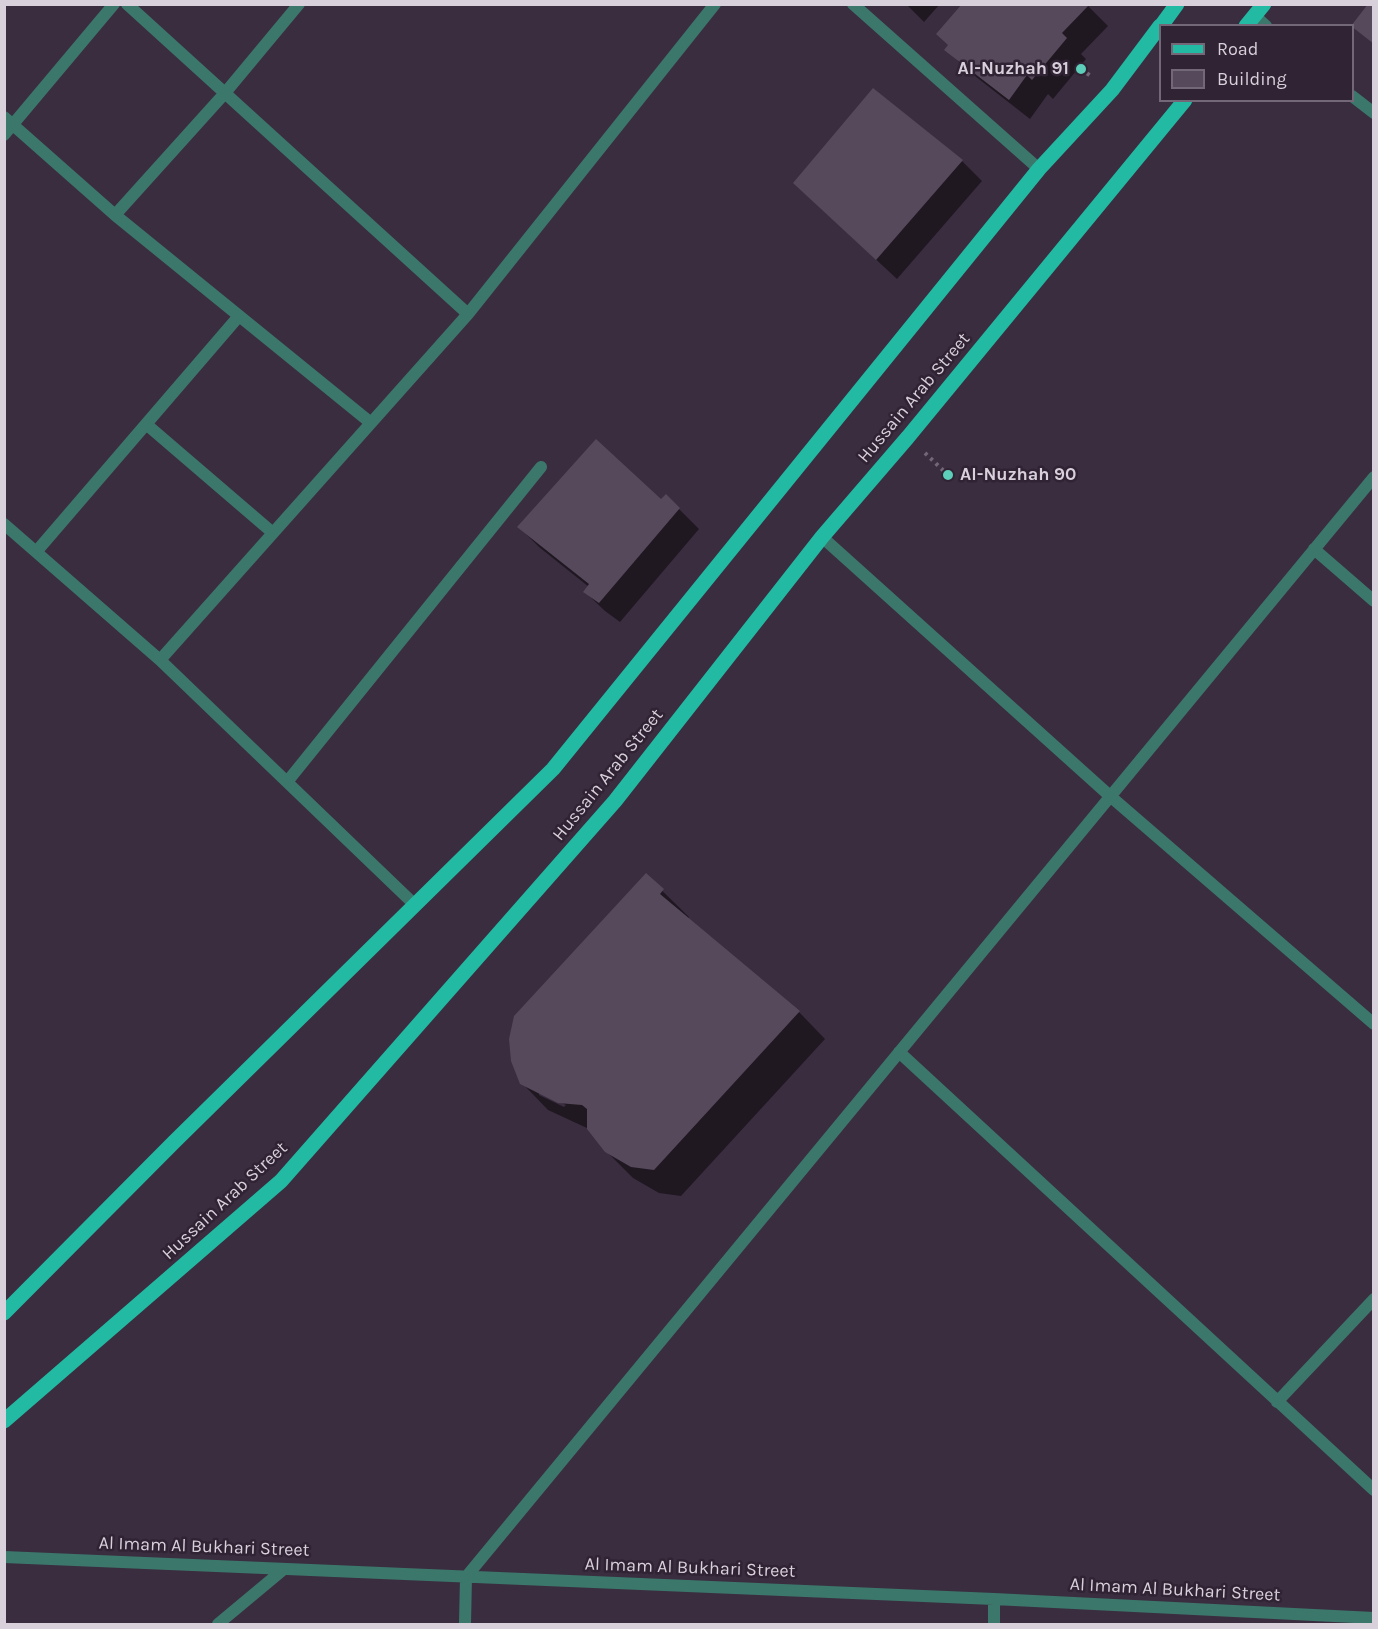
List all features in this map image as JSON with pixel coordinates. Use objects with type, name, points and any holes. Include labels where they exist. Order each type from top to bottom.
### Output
[{"type":"main road","points":[[1162,24],[1177,4]]},
{"type":"main road","points":[[4,1313],[174,1142],[553,769],[1039,169],[1112,90],[1159,29]]},
{"type":"main road","name":"Hussain Arab Street","points":[[4,1421],[281,1181],[615,801],[822,537],[915,428],[1183,102]]},
{"type":"street","points":[[4,135],[9,121],[114,4]]},
{"type":"street","points":[[127,4],[468,314]]},
{"type":"street","points":[[115,214],[225,93],[299,4]]},
{"type":"street","points":[[160,660],[468,314],[715,4]]},
{"type":"street","points":[[853,4],[1039,169]]},
{"type":"street","points":[[1354,97],[1374,113]]},
{"type":"street","points":[[9,121],[115,214],[371,423]]},
{"type":"street","points":[[36,552],[239,316]]},
{"type":"street","points":[[146,424],[273,533]]},
{"type":"street","points":[[287,782],[541,467]]},
{"type":"street","points":[[465,1624],[465,1577],[1374,477]]},
{"type":"street","points":[[4,524],[160,660],[415,905]]},
{"type":"street","points":[[822,537],[1110,796],[1374,1024]]},
{"type":"street","points":[[1314,549],[1374,601]]},
{"type":"street","points":[[899,1052],[1374,1490]]},
{"type":"street","points":[[1277,1402],[1374,1299]]},
{"type":"street","name":"Al Imam Al Bukhari Street","points":[[4,1557],[994,1599],[1374,1618]]},
{"type":"street","points":[[218,1624],[284,1569]]},
{"type":"street","points":[[994,1599],[994,1624]]},
{"type":"building","points":[[962,4],[1089,5],[1062,33],[1067,38],[1032,80],[1027,75],[1009,100],[944,50],[948,45],[936,34]]},
{"type":"building","points":[[1368,4],[1374,4],[1374,44],[1354,28],[1353,24]]},
{"type":"building","points":[[873,88],[963,160],[876,260],[793,183]]},
{"type":"building","points":[[596,439],[661,499],[666,494],[680,508],[599,603],[583,592],[589,584],[517,527]]},
{"type":"building","points":[[646,873],[664,889],[660,894],[800,1011],[654,1170],[631,1167],[605,1152],[587,1129],[587,1109],[582,1105],[558,1103],[520,1084],[511,1061],[509,1039],[514,1016]]},
{"type":"place","name":"Al-Nuzhah 91","points":[[1081,69]]},
{"type":"place","name":"Al-Nuzhah 90","points":[[948,475]]}]
